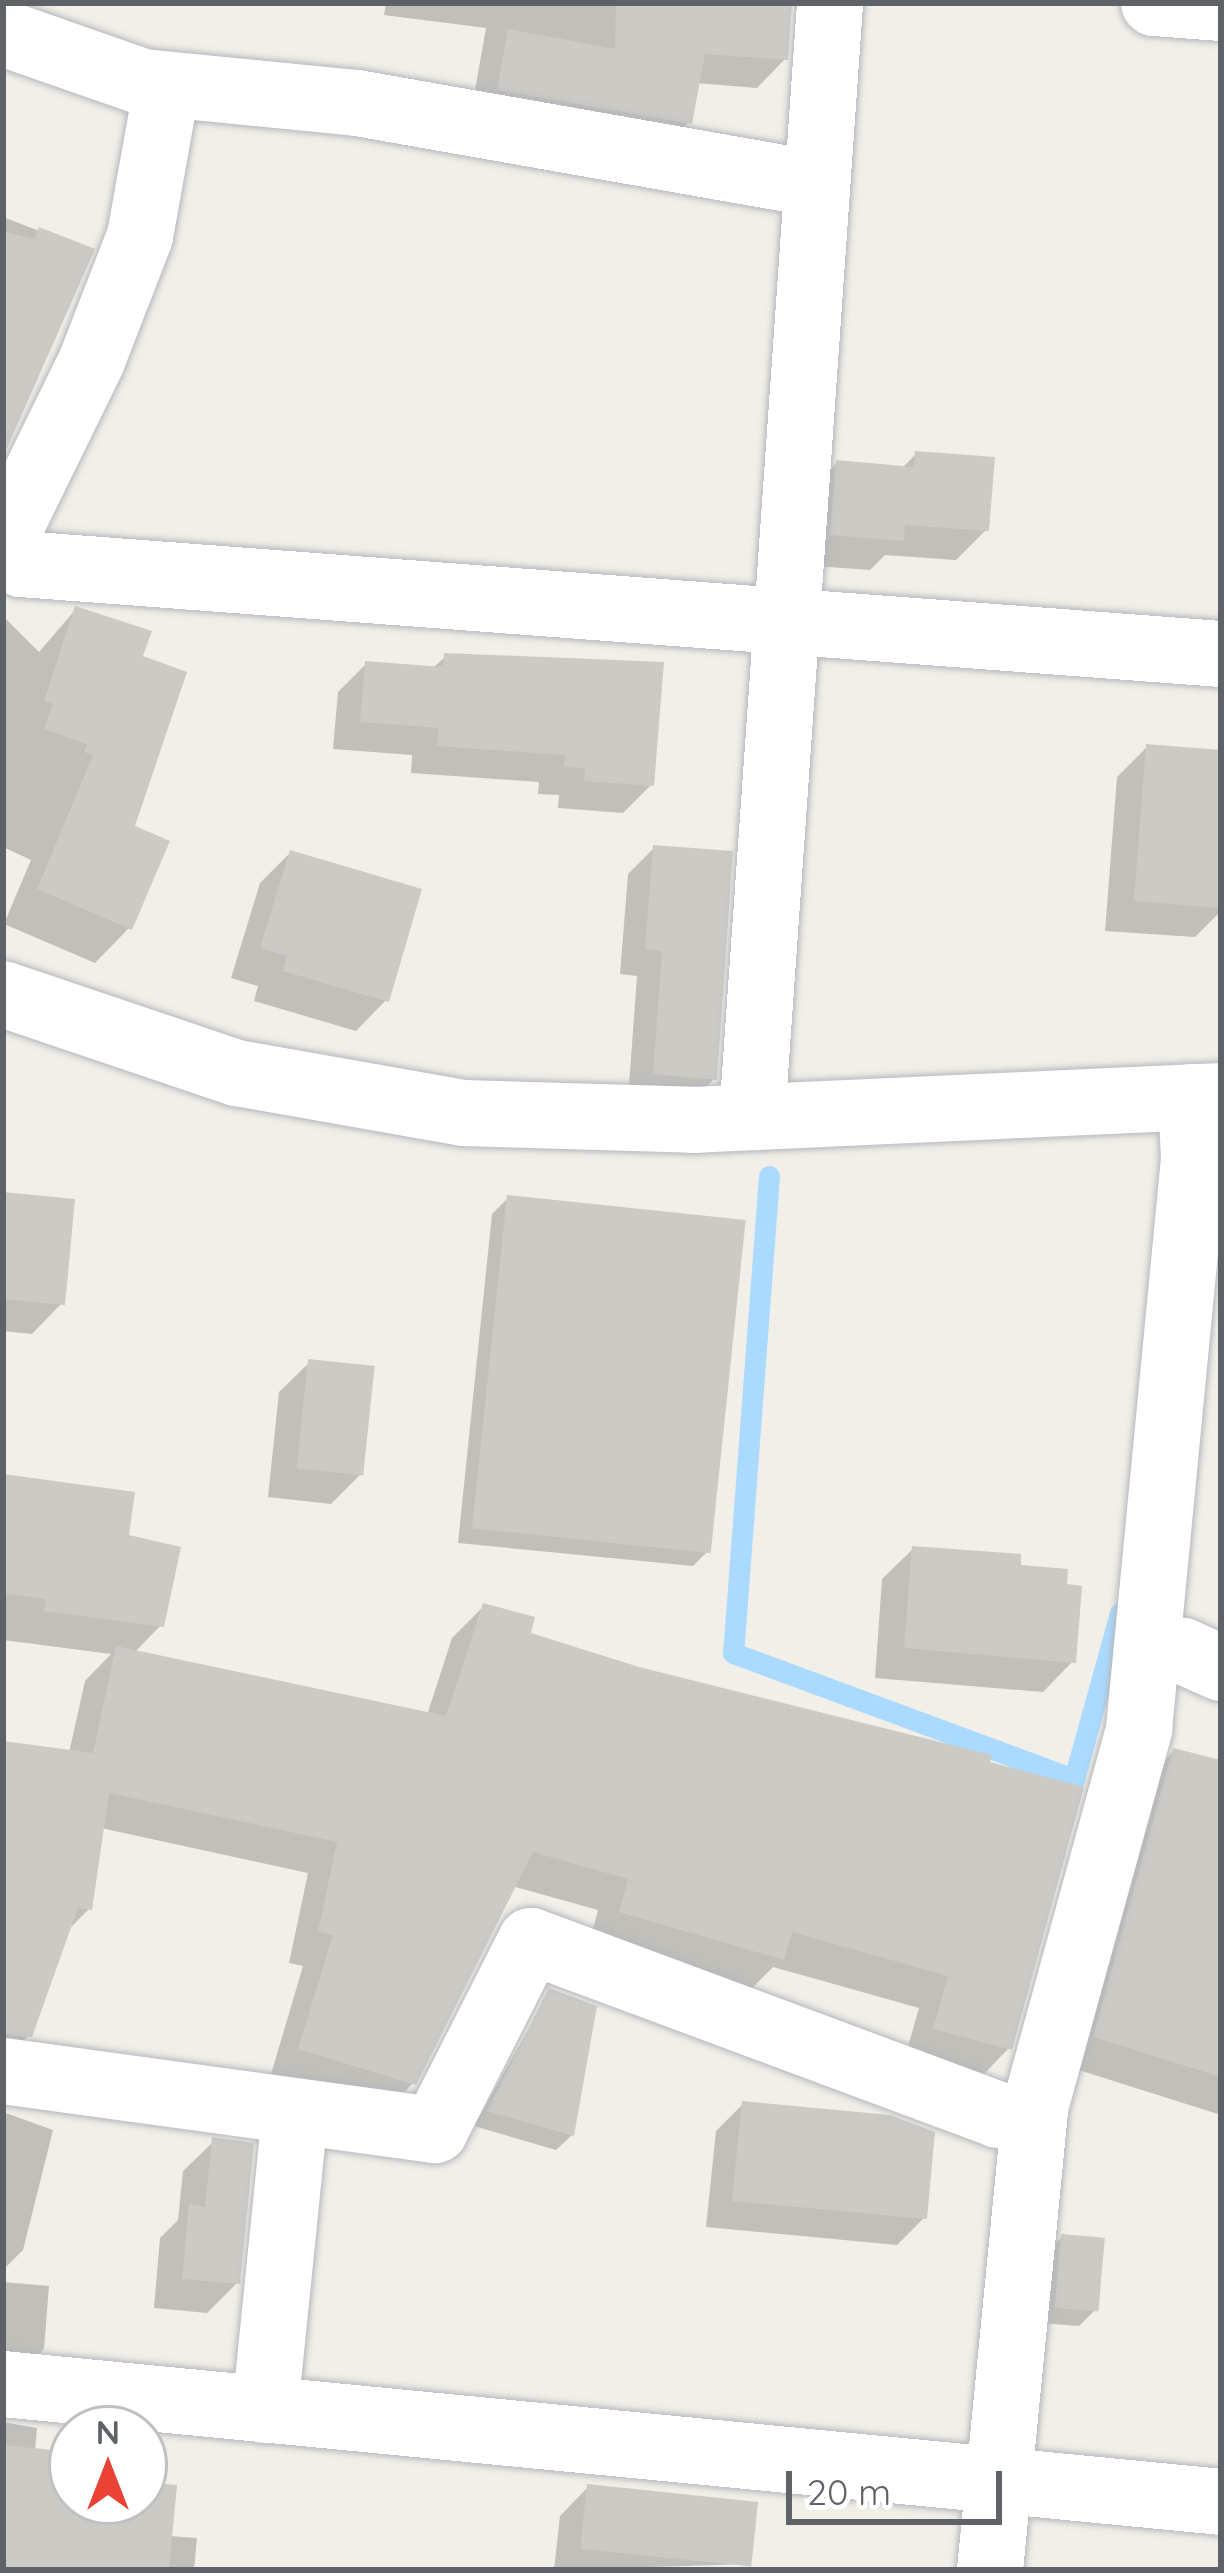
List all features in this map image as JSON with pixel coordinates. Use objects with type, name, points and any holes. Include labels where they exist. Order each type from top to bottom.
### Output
[{"type":"street","points":[[752,1117],[830,3]]},
{"type":"street","points":[[1154,3],[1221,8]]},
{"type":"street","points":[[3,33],[166,86],[357,103],[817,184]]},
{"type":"street","points":[[3,542],[92,360],[140,236],[166,86]]},
{"type":"street","points":[[3,553],[21,564],[1221,654]]},
{"type":"street","points":[[8,1011],[349,1097],[578,1121],[1206,1096],[1194,1160],[1139,1729],[1034,2119],[990,2570]]},
{"type":"street","points":[[1147,1647],[1184,1651],[1221,1668]]},
{"type":"street","points":[[3,2071],[435,2130],[531,1941],[998,2115],[1034,2119]]},
{"type":"street","points":[[265,2410],[295,2113]]},
{"type":"street","points":[[3,2384],[1221,2502]]},
{"type":"building","points":[[616,3],[792,3],[788,60],[705,54],[692,124],[497,90],[508,29],[615,49]]},
{"type":"building","points":[[39,227],[95,249],[3,457],[3,231],[34,239]]},
{"type":"building","points":[[915,451],[995,457],[989,531],[905,525],[904,541],[830,535],[836,460],[914,467]]},
{"type":"building","points":[[75,606],[152,631],[143,656],[187,672],[135,826],[170,841],[132,930],[37,889],[93,755],[84,752],[87,744],[44,729],[53,704],[44,701]]},
{"type":"building","points":[[444,653],[664,662],[654,786],[584,781],[585,768],[564,767],[565,755],[437,746],[439,728],[360,722],[365,661],[443,667]]},
{"type":"building","points":[[1146,744],[1221,750],[1221,908],[1134,901]]},
{"type":"building","points":[[653,845],[733,851],[717,1080],[653,1074],[662,951],[645,949]]},
{"type":"building","points":[[290,850],[422,889],[389,1002],[283,971],[287,956],[260,948]]},
{"type":"building","points":[[3,1192],[75,1199],[65,1305],[3,1299]]},
{"type":"building","points":[[507,1195],[746,1220],[711,1553],[472,1528]]},
{"type":"building","points":[[308,1359],[375,1366],[363,1475],[297,1468]]},
{"type":"building","points":[[3,1474],[135,1492],[129,1535],[181,1547],[164,1627],[44,1611],[46,1599],[3,1593]]},
{"type":"building","points":[[912,1546],[1021,1554],[1021,1565],[1068,1569],[1067,1584],[1082,1586],[1076,1663],[904,1648]]},
{"type":"building","points":[[483,1603],[535,1617],[531,1633],[639,1667],[992,1755],[990,1762],[1084,1787],[1012,2050],[933,2029],[948,1976],[792,1932],[784,1960],[619,1912],[628,1879],[533,1852],[416,2085],[298,2049],[333,1935],[318,1932],[337,1842],[109,1793],[92,1910],[78,1908],[32,2037],[3,2034],[3,1741],[93,1753],[116,1646],[446,1716]]},
{"type":"building","points":[[1173,1748],[1221,1760],[1221,2077],[1093,2037]]},
{"type":"building","points":[[549,1988],[597,2006],[574,2136],[487,2111]]},
{"type":"building","points":[[742,2101],[890,2115],[935,2132],[927,2219],[732,2201]]},
{"type":"building","points":[[212,2137],[254,2143],[240,2284],[182,2279],[189,2204],[205,2207]]},
{"type":"building","points":[[1061,2234],[1105,2238],[1098,2312],[1055,2308]]},
{"type":"building","points":[[3,2445],[48,2450],[48,2525],[168,2525],[168,2484],[177,2485],[169,2570],[3,2570]]},
{"type":"building","points":[[587,2484],[758,2502],[751,2567],[580,2549]]},
{"type":"waterway","points":[[769,1176],[733,1653],[1074,1779],[1120,1613],[1131,1614]]}]
